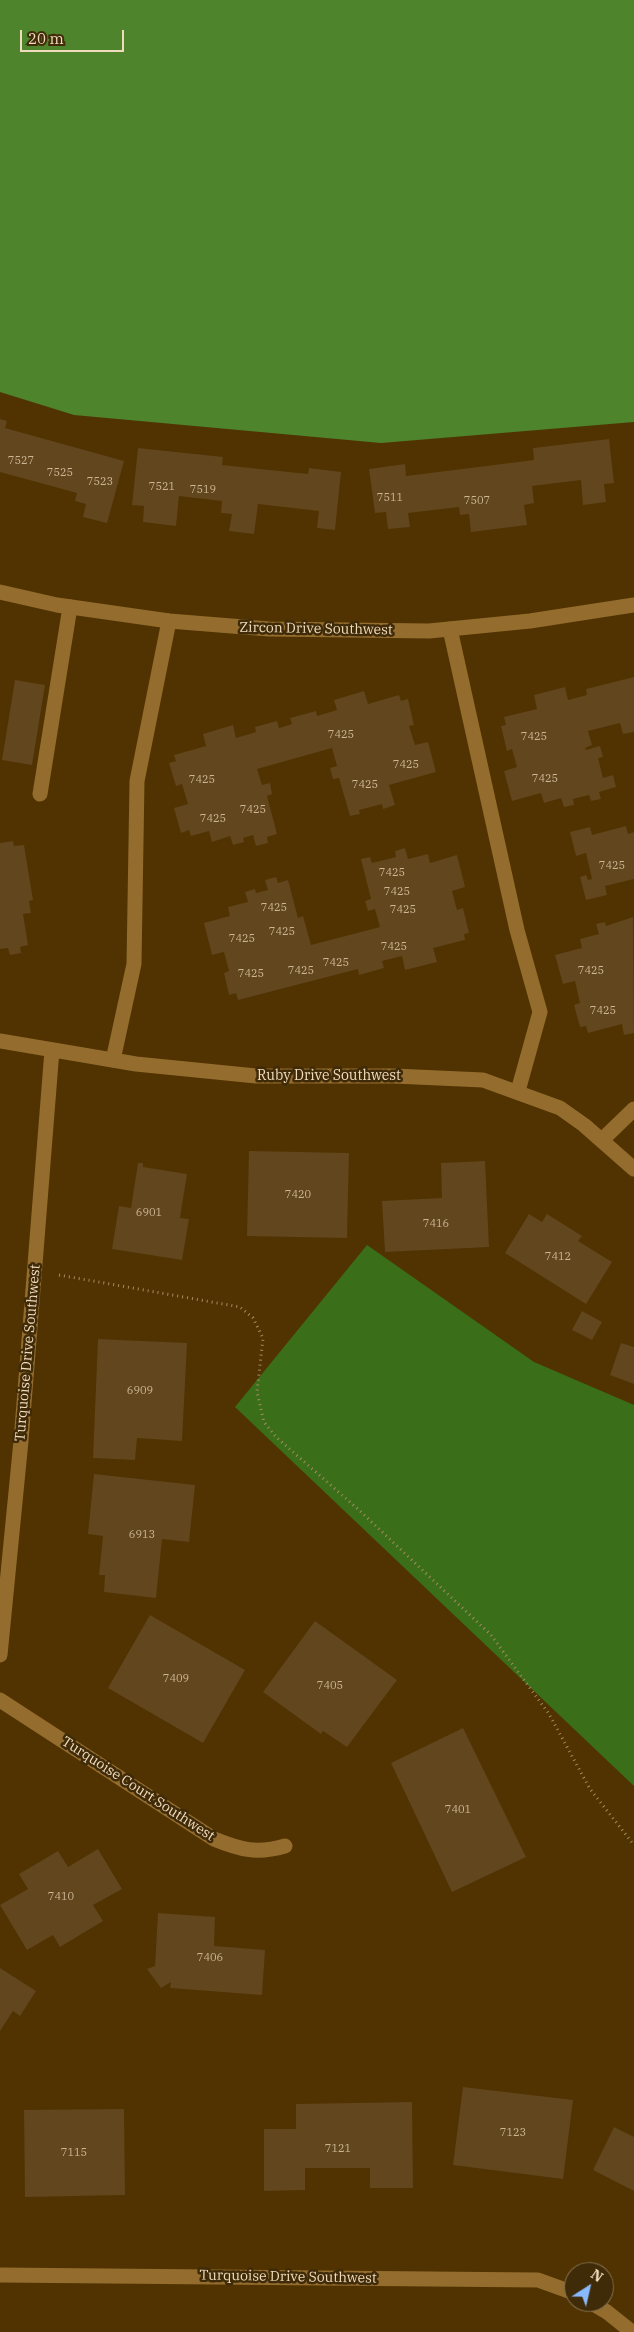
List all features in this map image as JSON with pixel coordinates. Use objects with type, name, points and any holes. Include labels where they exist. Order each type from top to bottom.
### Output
[{"type":"street","name":"Zircon Drive Southwest","points":[[0,592],[70,607],[169,620],[269,629],[429,631],[530,621],[634,606]]},
{"type":"street","points":[[40,794],[70,607]]},
{"type":"street","points":[[113,1060],[134,964],[137,781],[169,620]]},
{"type":"street","points":[[450,629],[517,930],[540,1012],[518,1092]]},
{"type":"street","name":"Ruby Drive Southwest","points":[[0,1041],[113,1060],[256,1076],[394,1076],[484,1080],[560,1108],[584,1125],[634,1169]]},
{"type":"street","name":"Turquoise Drive Southwest","points":[[0,1655],[35,1270],[52,1050]]},
{"type":"street","points":[[602,1140],[634,1109]]},
{"type":"street","name":"Turquoise Court Southwest","points":[[0,1700],[214,1839],[239,1849],[267,1851],[285,1846]]},
{"type":"street","name":"Turquoise Drive Southwest","points":[[0,2274],[538,2280],[564,2289]]},
{"type":"street","points":[[608,2312],[632,2332]]},
{"type":"path","points":[[35,1270],[240,1307],[253,1318],[263,1338],[258,1392],[264,1422],[276,1436],[359,1510],[491,1636],[549,1714],[590,1789],[634,1845]]},
{"type":"green space","points":[[0,0],[634,0],[634,422],[381,443],[74,415],[0,392]]},
{"type":"green space","points":[[367,1245],[534,1362],[634,1405],[634,1786],[235,1407]]},
{"type":"building","points":[[0,419],[7,421],[5,428],[124,461],[107,523],[83,517],[86,504],[75,501],[77,493],[0,472]]},
{"type":"building","points":[[609,439],[614,483],[604,484],[606,502],[583,505],[581,480],[532,486],[534,503],[524,505],[527,525],[471,532],[469,514],[460,515],[459,507],[408,513],[410,527],[388,529],[386,512],[375,513],[369,469],[405,464],[406,476],[534,460],[533,448]]},
{"type":"building","points":[[138,448],[223,457],[222,465],[308,474],[309,468],[341,472],[335,530],[317,528],[319,511],[258,504],[254,534],[229,531],[232,514],[221,513],[222,501],[179,496],[176,526],[143,522],[144,506],[132,505]]},
{"type":"building","points":[[634,677],[634,732],[623,734],[620,723],[588,731],[592,745],[585,748],[586,750],[600,746],[603,757],[598,758],[603,778],[613,775],[616,787],[599,792],[601,799],[591,801],[589,795],[573,799],[574,805],[564,807],[561,798],[544,803],[541,793],[512,801],[504,771],[517,767],[512,749],[507,751],[501,726],[506,725],[504,717],[537,709],[534,695],[565,687],[568,700],[587,695],[586,689]]},
{"type":"building","points":[[15,680],[45,685],[32,765],[2,760]]},
{"type":"building","points":[[364,691],[368,704],[399,695],[401,701],[408,699],[414,725],[409,726],[415,745],[428,742],[436,772],[389,785],[395,805],[383,809],[382,804],[359,810],[360,814],[350,816],[339,778],[333,779],[330,768],[337,766],[332,748],[257,769],[262,785],[270,783],[272,794],[267,796],[277,834],[267,837],[268,843],[256,846],[253,835],[243,838],[244,842],[233,845],[230,836],[212,842],[209,831],[191,836],[189,830],[181,833],[174,808],[188,804],[182,784],[176,786],[169,763],[176,761],[174,755],[206,746],[203,734],[233,725],[236,738],[256,732],[255,727],[277,721],[279,728],[292,724],[290,718],[316,711],[317,716],[337,710],[334,700]]},
{"type":"building","points":[[626,826],[628,834],[634,832],[634,879],[605,886],[607,895],[586,900],[580,877],[586,875],[588,880],[592,879],[586,853],[576,856],[570,832],[590,827],[592,835]]},
{"type":"building","points":[[13,841],[14,846],[24,845],[33,900],[29,901],[31,913],[23,914],[28,945],[20,947],[21,953],[10,955],[8,948],[0,949],[0,843]]},
{"type":"building","points":[[405,848],[408,859],[428,854],[430,863],[457,855],[465,887],[452,891],[457,910],[463,908],[469,933],[464,934],[465,940],[433,948],[437,962],[405,970],[402,956],[382,961],[384,968],[359,975],[358,969],[238,1000],[236,993],[229,995],[224,973],[229,971],[224,952],[212,955],[204,923],[230,916],[228,907],[248,902],[245,892],[255,889],[256,893],[268,890],[265,880],[276,877],[278,883],[288,880],[298,918],[303,916],[311,945],[380,927],[375,909],[368,911],[365,901],[371,899],[361,859],[370,857],[372,863],[396,857],[395,851]]},
{"type":"building","points":[[633,917],[634,1033],[624,1035],[622,1024],[588,1033],[586,1026],[580,1027],[574,1005],[580,1003],[575,981],[563,984],[555,955],[582,948],[580,939],[599,934],[596,924],[605,922],[606,926]]},
{"type":"building","points":[[249,1151],[349,1153],[347,1238],[247,1236]]},
{"type":"building","points":[[485,1161],[489,1247],[385,1252],[382,1201],[442,1198],[441,1163]]},
{"type":"building","points":[[138,1163],[143,1163],[143,1167],[187,1174],[180,1218],[189,1219],[182,1260],[112,1249],[119,1206],[131,1208]]},
{"type":"building","points":[[529,1214],[542,1222],[547,1214],[582,1236],[578,1241],[612,1262],[586,1304],[505,1253]]},
{"type":"building","points":[[582,1311],[602,1322],[592,1340],[572,1330]]},
{"type":"building","points":[[98,1339],[187,1343],[182,1441],[137,1438],[135,1460],[93,1458]]},
{"type":"building","points":[[621,1343],[634,1347],[634,1384],[610,1375]]},
{"type":"building","points":[[94,1474],[195,1485],[189,1542],[162,1539],[156,1598],[104,1592],[105,1575],[99,1575],[103,1536],[88,1534]]},
{"type":"building","points":[[150,1615],[245,1670],[203,1743],[108,1688]]},
{"type":"building","points":[[315,1621],[397,1680],[347,1747],[323,1731],[321,1734],[263,1692]]},
{"type":"building","points":[[463,1728],[526,1857],[452,1892],[391,1763]]},
{"type":"building","points":[[98,1849],[122,1889],[93,1905],[103,1921],[60,1947],[53,1935],[27,1950],[0,1905],[28,1889],[19,1874],[58,1851],[68,1867]]},
{"type":"building","points":[[158,1913],[215,1917],[214,1946],[265,1950],[262,1995],[170,1988],[171,1982],[161,1988],[147,1969],[155,1966]]},
{"type":"building","points":[[0,1968],[36,1991],[20,2016],[13,2011],[0,2031]]},
{"type":"building","points":[[463,2087],[573,2100],[563,2179],[453,2165]]},
{"type":"building","points":[[412,2102],[413,2188],[370,2188],[370,2168],[305,2168],[305,2190],[264,2191],[264,2129],[296,2129],[296,2104]]},
{"type":"building","points":[[124,2109],[125,2195],[25,2197],[24,2110]]},
{"type":"building","points":[[614,2127],[634,2137],[634,2191],[593,2170]]}]
